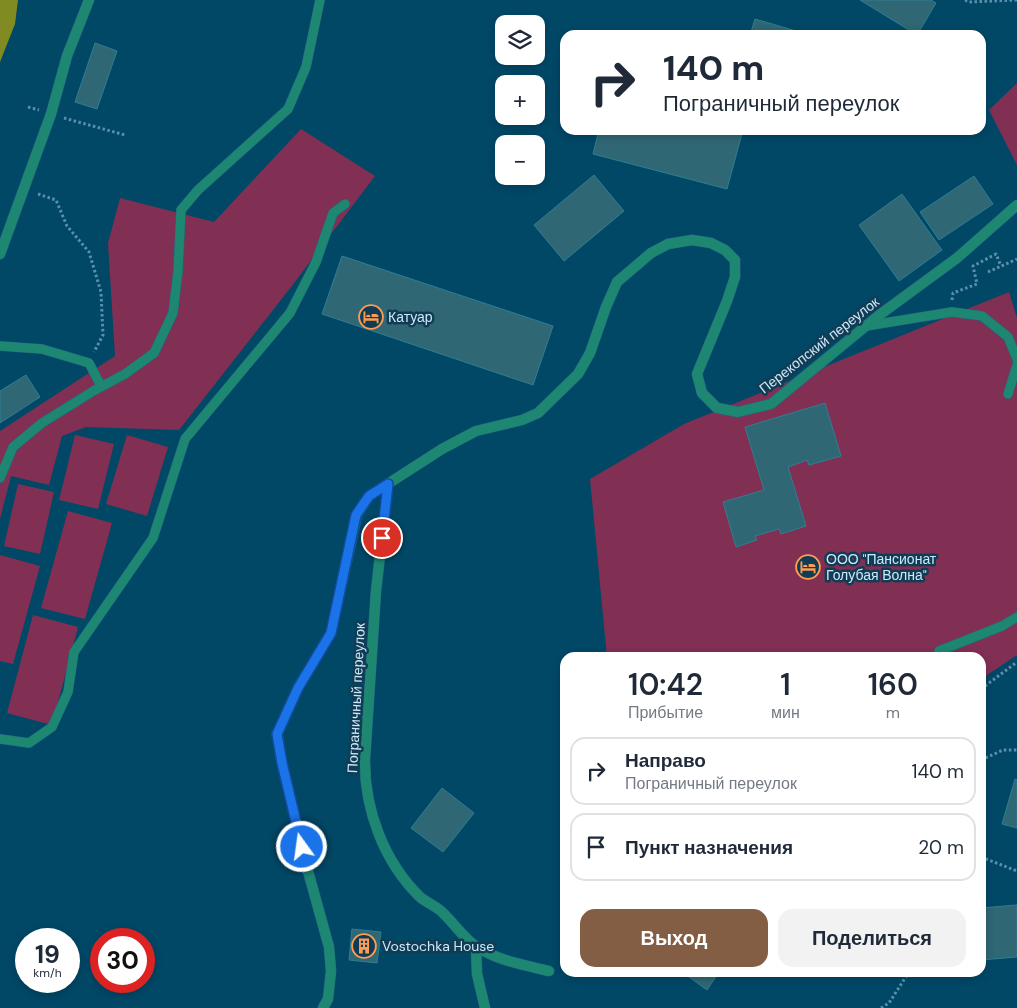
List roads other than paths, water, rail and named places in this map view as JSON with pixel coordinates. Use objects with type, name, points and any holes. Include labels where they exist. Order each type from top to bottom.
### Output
[{"type":"street","points":[[0,254],[50,114],[67,56],[89,0]]},
{"type":"street","name":"Перекопский переулок","points":[[388,484],[442,449],[476,431],[522,420],[538,413],[578,374],[590,352],[617,282],[650,253],[668,244],[692,240],[711,243],[725,250],[736,260],[735,277],[730,293],[697,374],[702,393],[717,408],[738,412],[771,404],[866,326],[957,258],[1017,207]]},
{"type":"street","points":[[323,1008],[328,999],[331,971],[329,947],[306,864],[277,734],[298,688],[331,633],[356,515],[369,496],[388,484]]},
{"type":"street","name":"Пограничный переулок","points":[[388,484],[376,591],[365,776],[375,827],[405,880],[421,898],[440,911],[476,947],[509,962],[549,971]]},
{"type":"street","points":[[476,947],[477,974],[485,1008]]},
{"type":"lane","points":[[0,478],[14,447],[42,423],[101,386],[125,374],[154,352],[173,313],[178,271],[181,210],[198,190],[288,109],[306,68],[320,0]]},
{"type":"lane","points":[[0,739],[29,743],[52,727],[68,692],[74,652],[153,538],[185,439],[290,313],[316,262],[333,213],[345,204]]},
{"type":"lane","points":[[866,326],[952,312],[982,316],[1008,337],[1017,359]]},
{"type":"lane","points":[[0,346],[42,348],[89,363],[101,386]]},
{"type":"lane","points":[[1008,394],[1017,365]]},
{"type":"lane","points":[[939,650],[1002,626],[1017,617]]},
{"type":"place","name":"Катуар","points":[[371,317]]},
{"type":"place","name":"ООО \"Пансионат Голубая Волна\"","points":[[808,567]]},
{"type":"place","name":"Vostochka House","points":[[364,946]]}]
